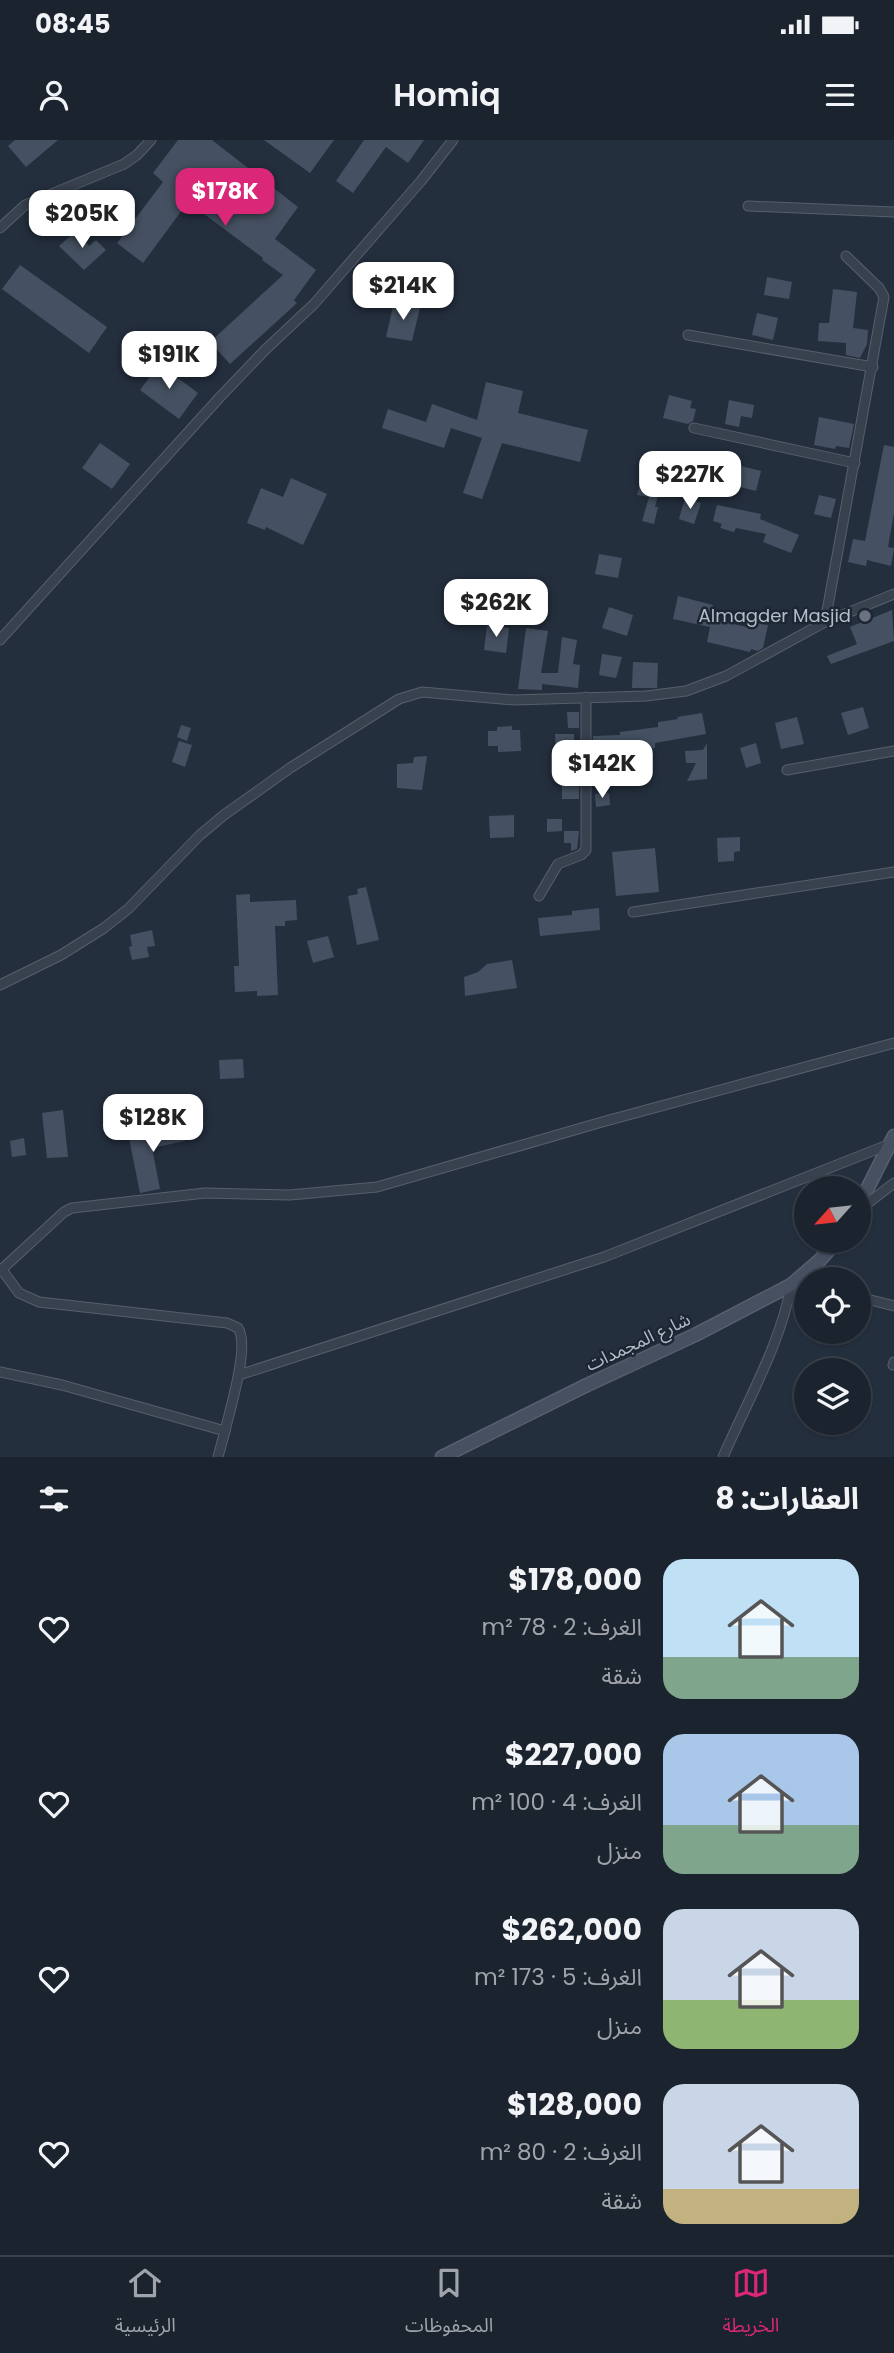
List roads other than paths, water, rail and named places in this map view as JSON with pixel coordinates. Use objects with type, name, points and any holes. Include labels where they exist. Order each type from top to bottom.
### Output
[{"type":"main road","points":[[872,1181],[892,1140]]},
{"type":"main road","name":"شارع المجمدات","points":[[813,1267],[826,1253]]},
{"type":"main road","name":"شارع المجمدات","points":[[442,1457],[794,1285]]},
{"type":"street","points":[[0,228],[25,205],[124,164],[151,140]]},
{"type":"street","points":[[0,639],[220,397],[314,304],[453,140]]},
{"type":"street","points":[[748,206],[894,212]]},
{"type":"street","points":[[825,622],[884,297],[879,288],[846,256]]},
{"type":"street","points":[[688,335],[873,368]]},
{"type":"street","points":[[694,428],[855,463]]},
{"type":"street","points":[[0,985],[61,956],[104,929],[128,909],[223,815],[290,768],[410,694],[433,692],[514,700],[667,694],[708,685],[825,622],[894,594]]},
{"type":"street","points":[[539,895],[558,864],[581,855],[586,850],[586,697]]},
{"type":"street","points":[[787,769],[894,751]]},
{"type":"street","points":[[633,912],[894,872]]},
{"type":"street","points":[[218,1457],[239,1375],[242,1337],[238,1328],[233,1324],[39,1303],[19,1293],[1,1270],[64,1212],[72,1208],[205,1193],[290,1195],[377,1187],[602,1122],[894,1043]]},
{"type":"street","points":[[239,1375],[604,1257],[892,1140]]},
{"type":"street","points":[[872,1198],[894,1183]]},
{"type":"street","points":[[723,1457],[794,1292]]},
{"type":"street","points":[[871,1300],[894,1306]]},
{"type":"street","points":[[0,1372],[62,1385],[225,1431]]},
{"type":"place","name":"Almagder Masjid","points":[[865,616]]}]
